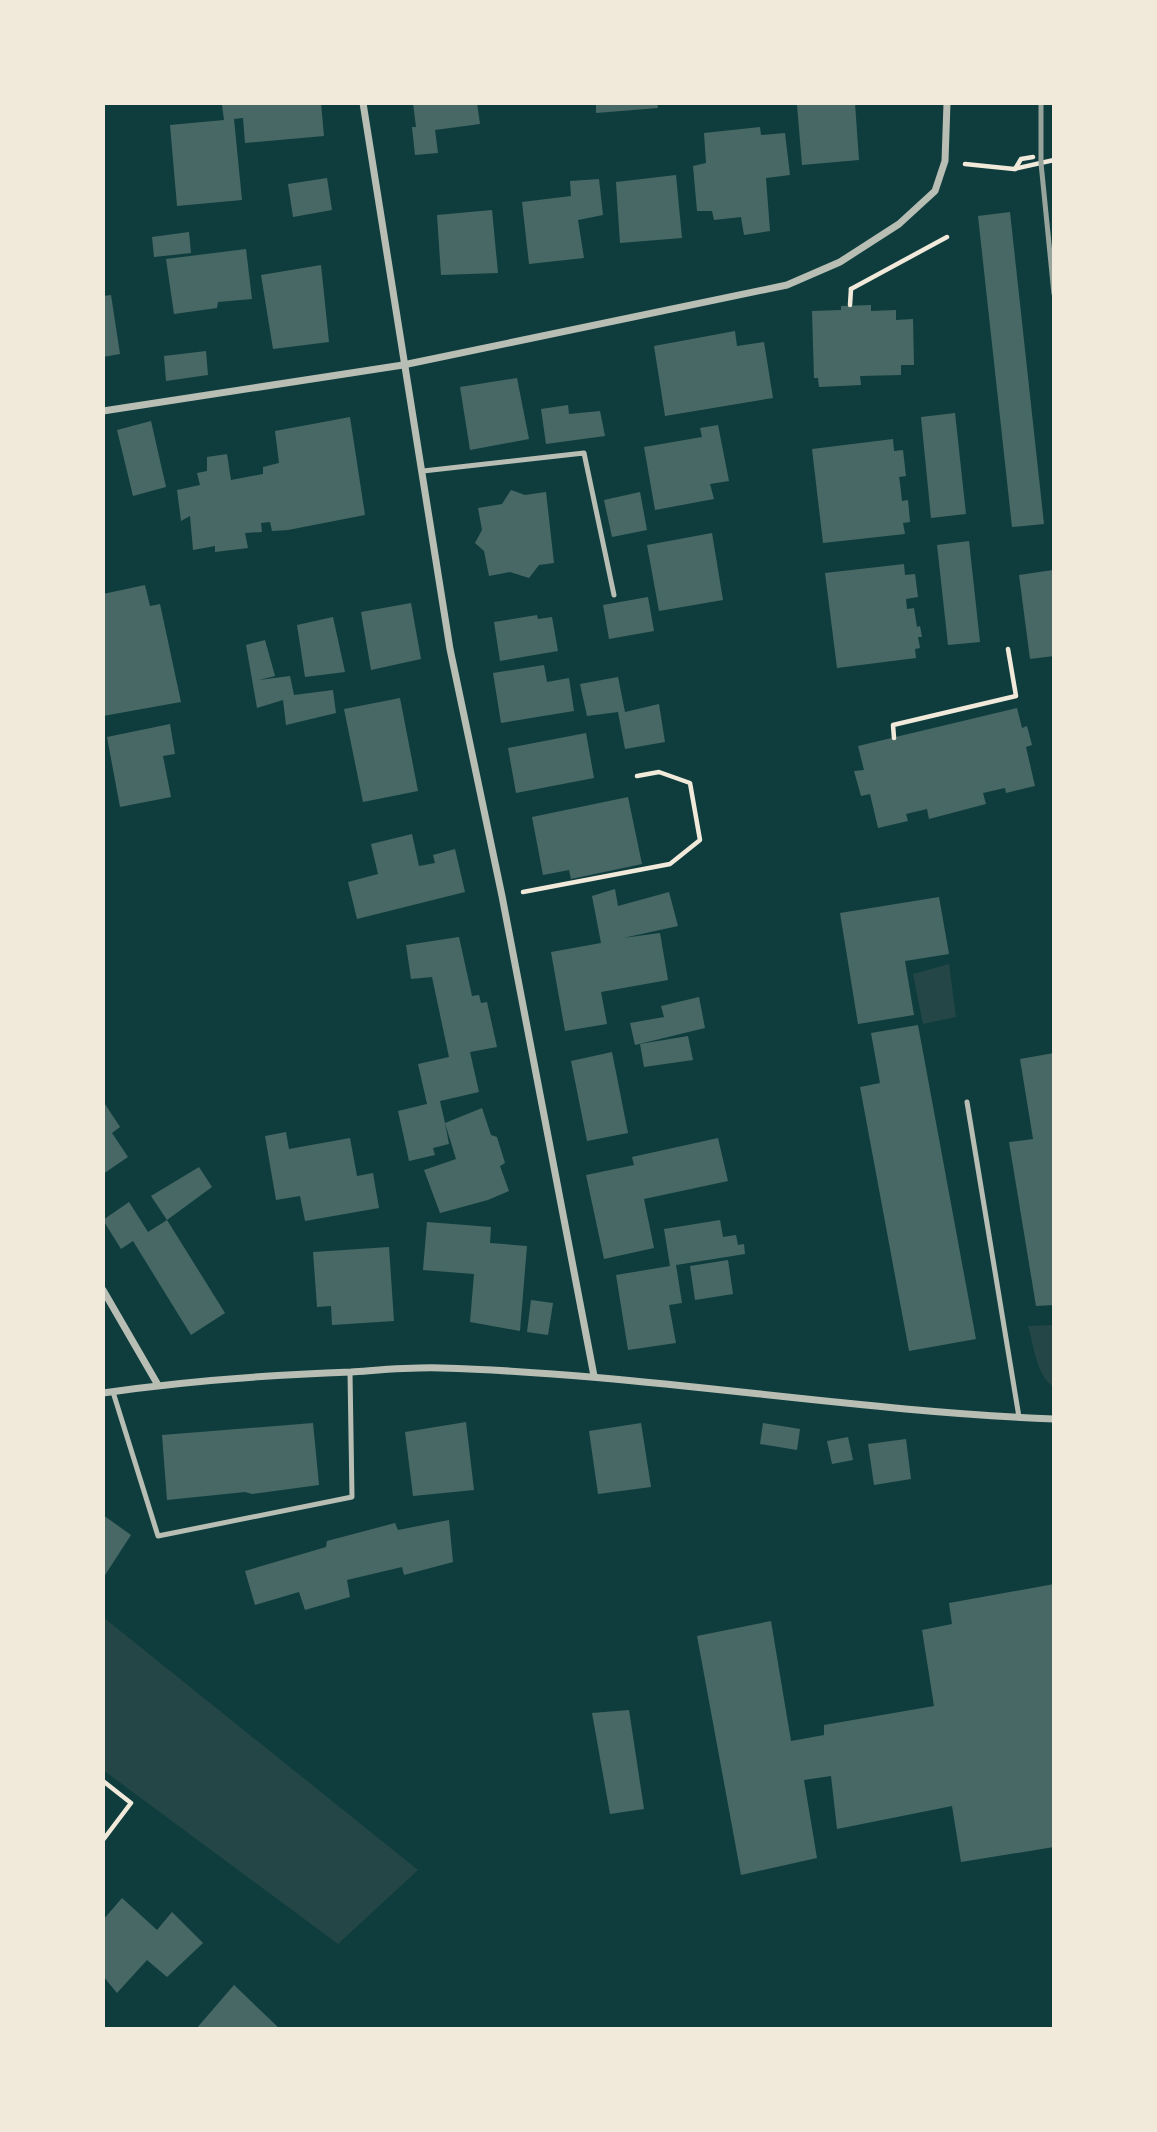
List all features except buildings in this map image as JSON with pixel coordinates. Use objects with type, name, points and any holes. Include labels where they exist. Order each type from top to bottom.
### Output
[{"type":"street","points":[[363,103],[450,649],[502,896],[594,1377]]},
{"type":"street","points":[[103,411],[403,365],[787,285],[840,262],[899,224],[935,191],[945,161],[947,103]]},
{"type":"street","points":[[103,1290],[158,1385]]},
{"type":"street","points":[[103,1393],[158,1385],[298,1374],[439,1368],[594,1377],[971,1415],[1054,1419]]},
{"type":"lane","points":[[423,471],[584,453],[614,595]]},
{"type":"lane","points":[[967,1102],[1019,1418]]},
{"type":"lane","points":[[113,1392],[158,1536],[352,1497],[350,1372]]},
{"type":"path","points":[[1014,169],[1021,159],[1032,157]]},
{"type":"path","points":[[945,161],[1014,169],[1054,160]]},
{"type":"path","points":[[851,289],[947,237]]},
{"type":"path","points":[[894,738],[893,725],[1016,696],[1007,649]]},
{"type":"path","points":[[502,896],[670,864],[700,840],[690,783],[659,772],[637,776]]},
{"type":"path","points":[[103,1780],[131,1803],[103,1840]]},
{"type":"shaded area","points":[[949,964],[956,1017],[923,1024],[913,974]]},
{"type":"shaded area","points":[[1054,1325],[1054,1387],[1039,1368],[1028,1326]]},
{"type":"shaded area","points":[[103,1617],[418,1870],[338,1944],[103,1770]]},
{"type":"railway","points":[[1041,103],[1041,163],[1054,294]]}]
